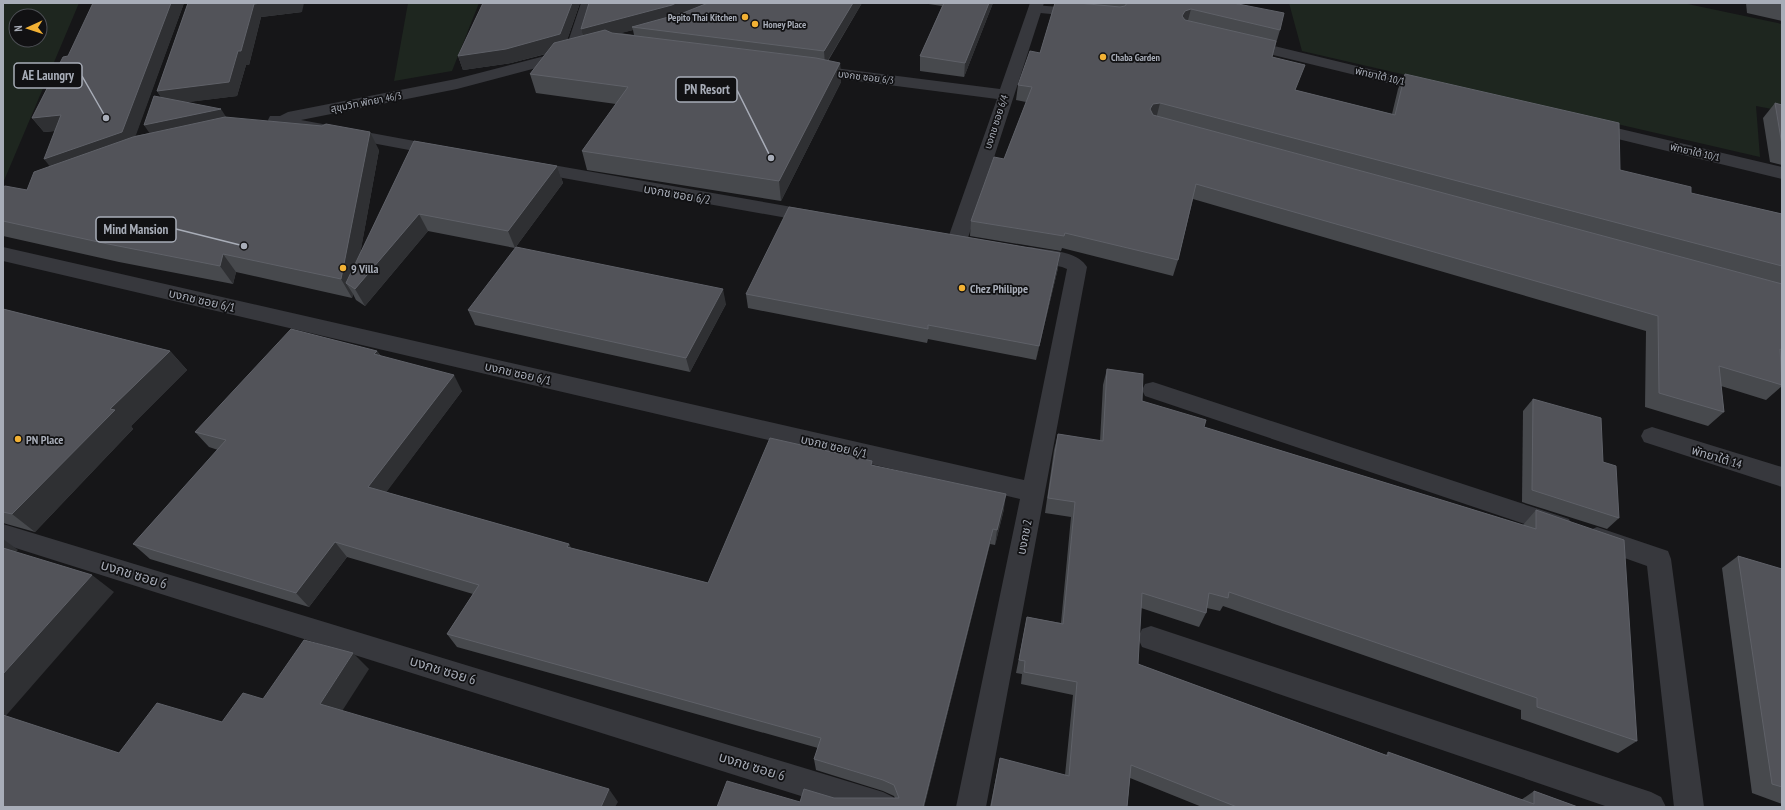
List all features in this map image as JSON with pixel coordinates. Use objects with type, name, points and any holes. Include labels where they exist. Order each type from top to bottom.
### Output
[{"type":"street","points":[[572,54],[588,3]]},
{"type":"street","points":[[1036,6],[1095,14]]},
{"type":"street","name":"บงกช ซอย 6/4","points":[[957,241],[1036,6]]},
{"type":"street","name":"พัทยาใต้ 10/1","points":[[1226,39],[1442,91]]},
{"type":"street","name":"สุขุมวิท พัทยา 46/3","points":[[456,153],[268,122],[457,84],[593,48]]},
{"type":"street","name":"บงกช ซอย 6/3","points":[[795,68],[1005,95]]},
{"type":"street","name":"พัทยาใต้ 10/1","points":[[1574,123],[1782,173]]},
{"type":"street","name":"บงกช ซอย 6/2","points":[[510,164],[832,220]]},
{"type":"street","name":"บงกช 2","points":[[971,807],[1077,267],[1068,260],[1016,251]]},
{"type":"street","name":"บงกช ซอย 6/1","points":[[3,254],[1033,492]]},
{"type":"street","points":[[1153,390],[1659,558],[1689,807]]},
{"type":"street","name":"พัทยาใต้ 14","points":[[1652,436],[1782,477]]},
{"type":"street","name":"บงกช ซอย 6","points":[[3,534],[883,807]]},
{"type":"street","points":[[1151,638],[1651,807]]},
{"type":"shaded area","points":[[3,3],[79,3],[3,183]]},
{"type":"shaded area","points":[[408,3],[479,3],[452,71],[394,81]]},
{"type":"shaded area","points":[[1289,3],[1683,3],[1782,24],[1782,111],[1756,106],[1760,157],[1302,51]]},
{"type":"building","points":[[93,3],[171,3],[122,132],[44,159],[61,115],[32,118],[63,57],[68,56]]},
{"type":"building","points":[[188,3],[261,3],[254,4],[241,51],[238,51],[229,82],[157,91]]},
{"type":"building","points":[[483,3],[572,3],[560,34],[506,49],[458,56]]},
{"type":"building","points":[[589,3],[676,3],[581,29]]},
{"type":"building","points":[[708,3],[853,3],[824,51],[632,27],[683,13]]},
{"type":"building","points":[[944,3],[989,3],[965,63],[920,56]]},
{"type":"building","points":[[1055,3],[1078,3],[1120,7],[1125,6],[1127,3],[1233,3],[1284,13],[1280,30],[1191,9],[1185,11],[1182,16],[1185,20],[1276,41],[1272,57],[1305,65],[1295,90],[1395,115],[1405,74],[1619,123],[1620,170],[1691,187],[1691,193],[1782,214],[1782,266],[1160,103],[1153,104],[1150,109],[1153,115],[1782,284],[1782,350],[1780,349],[1782,385],[1719,366],[1724,412],[1659,393],[1658,316],[1196,184],[1178,260],[1065,233],[1064,236],[971,221],[994,157],[1004,159],[1032,87],[1018,85],[1030,51],[1040,53]]},
{"type":"building","points":[[605,30],[612,33],[816,58],[840,63],[779,181],[582,151],[628,87],[530,74],[554,43]]},
{"type":"building","points":[[154,96],[221,109],[144,125]]},
{"type":"building","points":[[1775,103],[1782,105],[1782,145]]},
{"type":"building","points":[[225,117],[322,126],[326,124],[370,132],[341,279],[223,254],[220,266],[103,243],[3,221],[3,187],[5,186],[27,190],[34,172],[133,137]]},
{"type":"building","points":[[414,141],[557,166],[508,231],[419,214],[355,289],[346,283]]},
{"type":"building","points":[[789,207],[1060,253],[1039,346],[928,325],[928,329],[746,294]]},
{"type":"building","points":[[516,247],[723,289],[686,358],[468,310]]},
{"type":"building","points":[[3,309],[170,351],[110,409],[115,410],[12,514],[3,512]]},
{"type":"building","points":[[291,329],[377,351],[374,354],[454,375],[368,487],[569,544],[567,547],[708,583],[770,438],[872,461],[871,465],[1006,494],[997,530],[993,529],[923,807],[717,807],[727,781],[800,802],[804,789],[834,798],[899,798],[894,785],[883,780],[814,759],[821,738],[447,634],[479,585],[335,542],[296,593],[133,544],[226,440],[195,432]]},
{"type":"building","points":[[1107,369],[1143,374],[1142,401],[1206,420],[1204,427],[1536,529],[1536,510],[1624,540],[1637,741],[1537,707],[1537,698],[1229,592],[1228,598],[1209,593],[1206,613],[1142,593],[1138,664],[1388,756],[1388,752],[1534,804],[1534,791],[1578,807],[1237,807],[1131,765],[1127,807],[991,807],[1000,758],[1069,776],[1077,682],[1024,672],[1025,661],[1019,660],[1027,617],[1063,624],[1075,502],[1048,498],[1058,434],[1103,441]]},
{"type":"building","points":[[1533,399],[1601,418],[1603,462],[1616,466],[1619,518],[1532,490]]},
{"type":"building","points":[[3,548],[92,575],[3,674]]},
{"type":"building","points":[[1738,556],[1782,569],[1782,787],[1772,784]]},
{"type":"building","points":[[304,640],[353,653],[320,704],[609,789],[601,807],[3,807],[3,715],[119,753],[157,703],[222,722],[243,693],[263,699]]},
{"type":"place","name":"Pepito Thai Kitchen","points":[[745,17]]},
{"type":"place","name":"Honey Place","points":[[755,24]]},
{"type":"place","name":"Chaba Garden","points":[[1103,57]]},
{"type":"place","name":"AE Laungry","points":[[106,118]]},
{"type":"place","name":"PN Resort","points":[[771,158]]},
{"type":"place","name":"Mind Mansion","points":[[244,246]]},
{"type":"place","name":"9 Villa","points":[[343,268]]},
{"type":"place","name":"Chez Philippe","points":[[962,288]]},
{"type":"place","name":"PN Place","points":[[18,439]]}]
